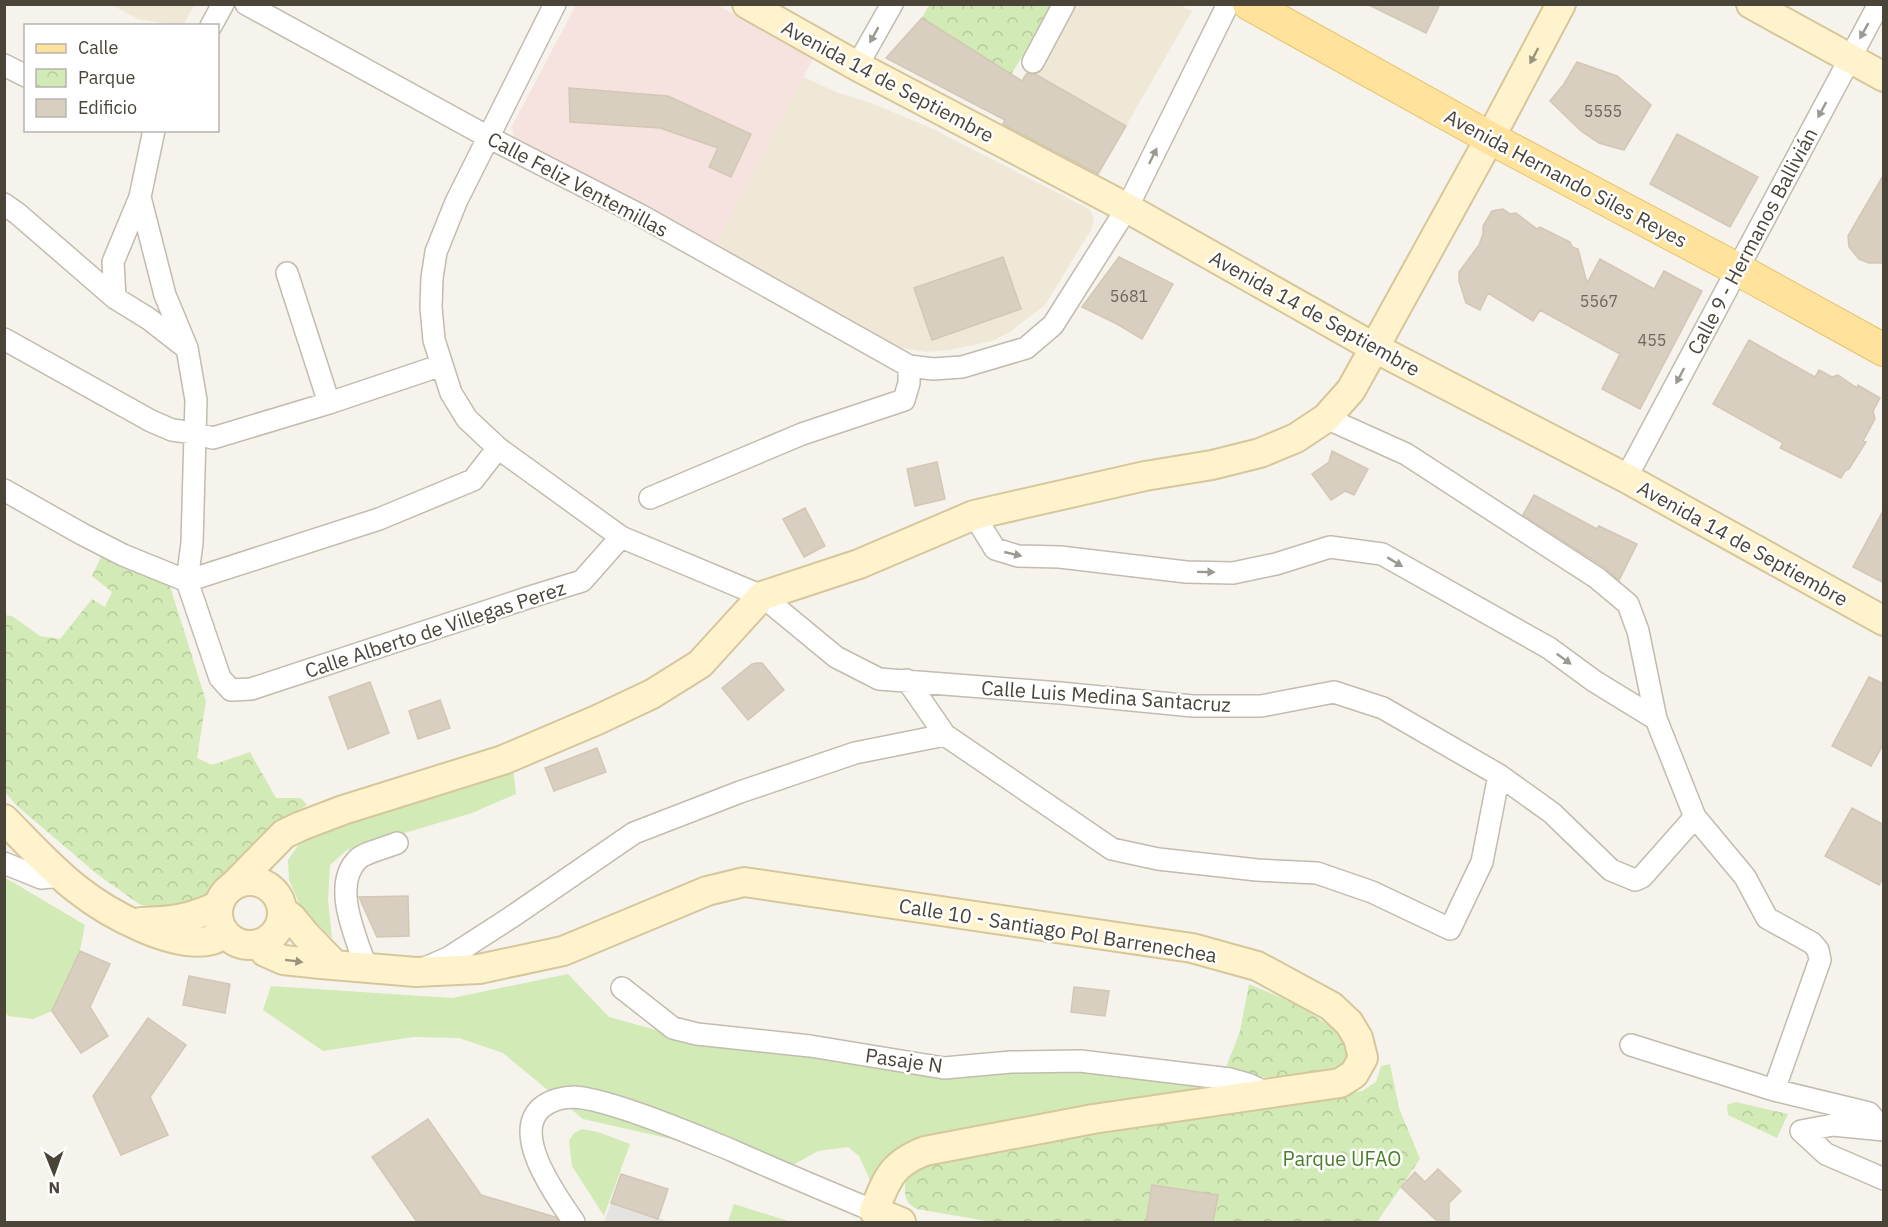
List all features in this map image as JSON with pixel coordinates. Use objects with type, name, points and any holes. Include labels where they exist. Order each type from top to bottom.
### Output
[{"type":"main road","name":"Avenida 14 de Septiembre","points":[[747,4],[857,66],[1127,208],[1375,348],[1626,478],[1884,621]]},
{"type":"main road","name":"Avenida Hernando Siles Reyes","points":[[1249,4],[1490,138],[1737,268],[1884,350]]},
{"type":"main road","points":[[301,826],[277,869],[282,921],[277,931],[270,939],[260,944],[240,944],[224,933],[220,924],[226,895],[284,834],[301,826],[343,810],[503,760],[651,694],[700,664],[762,596],[859,564],[974,515],[1146,476],[1212,465],[1260,453],[1296,438],[1326,418],[1351,390],[1561,4]]},
{"type":"main road","points":[[1751,4],[1884,76]]},
{"type":"main road","points":[[4,819],[61,876],[100,906],[157,934],[185,940],[213,940],[224,933]]},
{"type":"main road","points":[[133,922],[171,921],[198,915],[244,881],[256,882],[266,885],[305,934],[334,964]]},
{"type":"main road","name":"Calle 10 - Santiago Pol Barrenechea","points":[[260,944],[265,952],[283,960],[416,972],[479,969],[563,951],[707,891],[744,882],[1192,948],[1257,966],[1331,1006],[1349,1023],[1359,1038],[1363,1058],[1354,1074],[1340,1083],[1093,1119],[924,1151],[908,1157],[897,1165],[885,1184],[874,1211]]},
{"type":"main road","points":[[874,1211],[902,1222]]},
{"type":"street","points":[[212,24],[223,4]]},
{"type":"street","name":"Calle Feliz Ventemillas","points":[[246,4],[490,138],[640,215],[909,366]]},
{"type":"street","name":"Calle Luis Medina Santacruz","points":[[555,4],[456,202],[436,252],[431,307],[434,340],[451,393],[467,419],[498,448],[621,537],[762,596],[836,657],[879,679],[1193,706],[1261,706],[1334,692],[1383,708],[1499,775],[1552,813],[1611,870],[1635,880],[1642,878],[1700,822]]},
{"type":"street","points":[[857,66],[892,4]]},
{"type":"street","points":[[1033,62],[1064,4]]},
{"type":"street","points":[[651,498],[802,434],[904,400],[909,383],[909,366],[933,369],[962,367],[1026,348],[1053,325],[1127,208],[1228,4]]},
{"type":"street","name":"Calle 9 - Hermanos Ballivián","points":[[1626,478],[1878,4]]},
{"type":"street","points":[[4,65],[24,75]]},
{"type":"street","points":[[115,298],[113,262],[140,197],[147,133]]},
{"type":"street","points":[[140,197],[165,295],[188,348],[196,400],[192,543],[187,581]]},
{"type":"street","points":[[4,204],[115,298],[188,348]]},
{"type":"street","points":[[287,273],[329,403]]},
{"type":"street","points":[[4,339],[151,421],[172,430],[213,438],[329,403],[442,365]]},
{"type":"street","points":[[1326,418],[1406,454],[1597,579],[1628,604],[1638,631],[1656,719],[1700,822],[1745,877],[1767,918],[1812,943],[1818,950],[1820,960],[1774,1090]]},
{"type":"street","points":[[4,490],[123,555],[187,581],[379,519],[473,480],[498,448]]},
{"type":"street","points":[[974,515],[994,549],[1018,556],[1060,556],[1186,572],[1233,573],[1276,564],[1330,547],[1382,554],[1549,648],[1594,681],[1656,719]]},
{"type":"street","name":"Calle Alberto de Villegas Perez","points":[[187,581],[220,678],[231,690],[251,689],[527,597],[582,581],[621,537]]},
{"type":"street","points":[[907,680],[945,735],[1112,849],[1158,860],[1257,870],[1317,873],[1372,892],[1450,929],[1482,862],[1499,775]]},
{"type":"street","points":[[416,972],[448,958],[634,833],[740,792],[855,753],[945,735]]},
{"type":"street","points":[[366,967],[345,902],[348,876],[358,858],[397,843]]},
{"type":"street","points":[[4,863],[41,878],[61,876]]},
{"type":"street","name":"Pasaje N","points":[[622,988],[673,1028],[697,1035],[810,1046],[944,1068],[1011,1062],[1080,1060],[1230,1079],[1270,1094]]},
{"type":"street","points":[[1631,1045],[1774,1090],[1869,1113],[1883,1130]]},
{"type":"street","points":[[574,1222],[548,1183],[537,1160],[530,1130],[539,1109],[549,1102],[575,1097],[595,1100],[646,1115],[874,1211]]},
{"type":"street","points":[[1883,1130],[1833,1125],[1802,1131],[1826,1154],[1884,1179]]},
{"type":"shaded area","points":[[112,5],[194,5],[184,24],[167,24],[138,19]]},
{"type":"shaded area","points":[[576,5],[717,5],[814,57],[713,250],[514,138],[512,126]]},
{"type":"shaded area","points":[[1071,5],[1180,5],[1192,11],[1126,126],[1032,73]]},
{"type":"shaded area","points":[[803,77],[931,128],[1089,209],[1094,218],[1092,228],[1045,305],[1010,332],[992,341],[950,350],[926,352],[906,349],[890,344],[713,250]]},
{"type":"shaded area","points":[[611,1203],[670,1222],[604,1222]]},
{"type":"green space","points":[[929,5],[1053,5],[1011,75],[922,18]]},
{"type":"green space","points":[[104,551],[169,583],[206,701],[197,758],[212,765],[250,752],[276,798],[301,798],[307,805],[281,820],[209,892],[191,904],[158,909],[139,904],[97,874],[16,805],[5,792],[4,615],[12,616],[40,636],[60,639],[92,599],[105,607],[112,592],[92,576]]},
{"type":"green space","points":[[513,768],[516,794],[472,813],[347,850],[330,865],[328,900],[332,938],[302,910],[289,880],[288,860],[299,844],[326,829]]},
{"type":"green space","points":[[4,877],[85,925],[80,950],[52,1011],[33,1019],[8,1016],[5,1011]]},
{"type":"green space","points":[[568,974],[609,1017],[700,1042],[1043,1067],[1225,1087],[913,1142],[885,1157],[870,1180],[859,1156],[848,1147],[818,1151],[791,1166],[583,1119],[503,1053],[459,1038],[413,1037],[323,1051],[263,1010],[271,986],[452,998]]},
{"type":"green space","points":[[1249,984],[1296,1004],[1338,1031],[1348,1048],[1347,1059],[1339,1068],[1320,1073],[1255,1078],[1224,1073],[1240,1031]]},
{"type":"green space","name":"Parque UFAO","points":[[1390,1064],[1399,1108],[1420,1159],[1377,1222],[992,1222],[917,1209],[906,1197],[906,1180],[912,1172],[930,1161],[974,1152],[1362,1091],[1376,1082],[1381,1066]]},
{"type":"green space","points":[[1736,1102],[1788,1114],[1777,1138],[1728,1115],[1727,1105]]},
{"type":"green space","points":[[582,1129],[598,1132],[630,1144],[604,1216],[572,1166],[569,1141],[574,1133]]},
{"type":"green space","points":[[734,1204],[791,1222],[728,1222]]},
{"type":"building","points":[[1367,4],[1440,4],[1426,33]]},
{"type":"building","points":[[922,18],[1022,81],[1027,73],[1035,74],[1126,126],[1098,174],[1003,124],[1005,120],[886,58]]},
{"type":"building","points":[[1577,62],[1617,76],[1651,105],[1624,150],[1599,143],[1581,131],[1550,101],[1564,84]]},
{"type":"building","points":[[569,88],[668,96],[751,134],[731,177],[709,167],[718,148],[660,128],[570,122]]},
{"type":"building","points":[[1677,134],[1758,177],[1730,227],[1650,184]]},
{"type":"building","points":[[1884,174],[1884,263],[1869,263],[1859,259],[1849,247],[1848,236]]},
{"type":"building","points":[[1503,209],[1510,214],[1516,213],[1537,229],[1540,227],[1570,242],[1572,247],[1578,249],[1587,283],[1600,259],[1654,289],[1664,271],[1702,291],[1640,409],[1602,389],[1620,354],[1540,310],[1533,321],[1488,293],[1480,310],[1466,303],[1459,281],[1459,272],[1479,245],[1483,226],[1492,211]]},
{"type":"building","points":[[1003,257],[1021,309],[932,340],[914,288]]},
{"type":"building","points":[[1119,257],[1173,284],[1142,339],[1082,307]]},
{"type":"building","points":[[1749,340],[1815,377],[1819,370],[1832,377],[1838,375],[1857,388],[1858,385],[1880,398],[1873,411],[1875,419],[1863,441],[1866,442],[1841,478],[1780,448],[1783,443],[1713,404]]},
{"type":"building","points":[[1332,451],[1368,469],[1354,495],[1345,491],[1331,500],[1312,474],[1329,462]]},
{"type":"building","points":[[937,462],[945,499],[915,506],[907,469]]},
{"type":"building","points":[[1534,495],[1597,529],[1599,526],[1637,544],[1619,580],[1604,567],[1523,515]]},
{"type":"building","points":[[805,508],[825,546],[804,557],[783,519]]},
{"type":"building","points":[[1884,509],[1884,583],[1853,567]]},
{"type":"building","points":[[762,663],[784,690],[748,720],[722,688],[752,664]]},
{"type":"building","points":[[1869,677],[1884,684],[1884,743],[1871,766],[1832,746]]},
{"type":"building","points":[[370,682],[389,733],[348,749],[329,697]]},
{"type":"building","points":[[440,700],[450,728],[418,739],[409,711]]},
{"type":"building","points":[[597,748],[606,772],[554,791],[545,768]]},
{"type":"building","points":[[1852,808],[1884,825],[1884,876],[1879,885],[1825,856]]},
{"type":"building","points":[[408,896],[409,936],[377,937],[359,897]]},
{"type":"building","points":[[80,951],[110,964],[90,1007],[108,1036],[81,1053],[52,1011]]},
{"type":"building","points":[[189,976],[230,984],[225,1013],[183,1005]]},
{"type":"building","points":[[1074,987],[1109,991],[1105,1016],[1071,1012]]},
{"type":"building","points":[[148,1018],[186,1045],[150,1097],[168,1135],[121,1155],[93,1096]]},
{"type":"building","points":[[428,1119],[481,1195],[555,1217],[559,1222],[417,1222],[372,1157]]},
{"type":"building","points":[[1438,1169],[1461,1191],[1449,1203],[1449,1220],[1436,1220],[1401,1187],[1415,1172],[1425,1182]]},
{"type":"building","points":[[621,1174],[668,1189],[658,1219],[611,1203]]},
{"type":"building","points":[[1152,1185],[1218,1195],[1213,1222],[1146,1222]]}]
